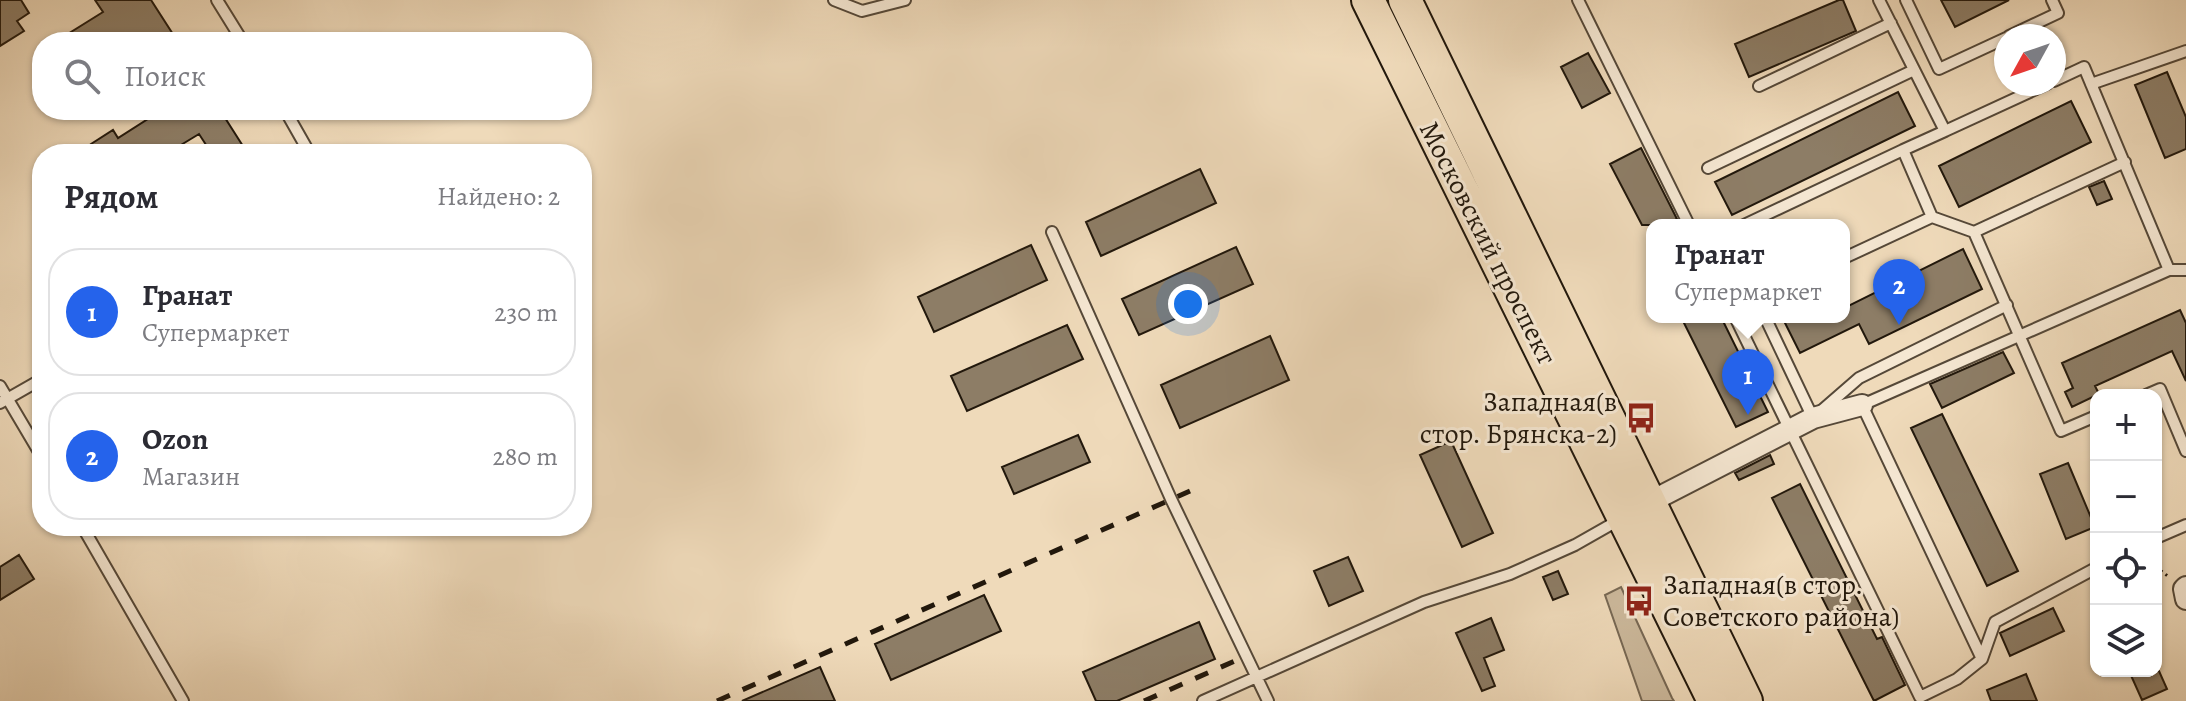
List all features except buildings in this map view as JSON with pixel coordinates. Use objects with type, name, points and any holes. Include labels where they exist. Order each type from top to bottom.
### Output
[{"type":"main road","name":"Московский проспект","points":[[1368,0],[1637,510],[1746,701]]},
{"type":"main road","name":"Московский проспект","points":[[1405,0],[1637,510],[1714,701]]},
{"type":"street","points":[[1637,510],[1813,418],[1862,405]]},
{"type":"street","points":[[2186,587],[2186,599]]},
{"type":"lane","points":[[217,0],[237,32]]},
{"type":"lane","points":[[834,0],[862,11],[905,0]]},
{"type":"lane","points":[[1578,0],[1686,219]]},
{"type":"lane","points":[[1879,0],[1945,131]]},
{"type":"lane","points":[[1906,0],[1939,69],[1994,43]]},
{"type":"lane","points":[[2035,24],[2058,13],[2052,0]]},
{"type":"lane","points":[[1759,86],[1891,23]]},
{"type":"lane","points":[[2091,84],[2186,51]]},
{"type":"lane","points":[[2066,75],[2084,67],[2169,270]]},
{"type":"lane","points":[[1708,168],[1914,70]]},
{"type":"lane","points":[[1757,219],[2021,96]]},
{"type":"lane","points":[[291,120],[304,144]]},
{"type":"lane","points":[[1903,150],[1932,217]]},
{"type":"lane","points":[[1850,255],[1932,217],[1974,232],[2125,162]]},
{"type":"lane","points":[[1052,232],[1171,499],[1268,701]]},
{"type":"lane","points":[[1974,232],[2061,431],[2090,419]]},
{"type":"lane","points":[[1982,659],[1862,405],[2169,270],[2186,270]]},
{"type":"lane","points":[[1768,323],[1813,418],[1859,378],[2007,305]]},
{"type":"lane","points":[[1738,323],[1920,697],[1957,679],[1982,659],[1995,622],[2090,571]]},
{"type":"lane","points":[[4,401],[32,385]]},
{"type":"lane","points":[[0,386],[4,401],[32,442]]},
{"type":"lane","points":[[2162,394],[2186,451]]},
{"type":"lane","points":[[1203,701],[1424,602],[1510,574],[1575,545],[1637,510]]},
{"type":"lane","points":[[2162,535],[2186,525]]},
{"type":"lane","points":[[88,536],[183,701]]},
{"type":"shaded area","points":[[1621,587],[1674,701],[1642,701],[1605,595]]},
{"type":"railway","points":[[717,701],[1190,491]]},
{"type":"railway","points":[[1144,701],[1237,660]]},
{"type":"place","name":"Ozon","points":[[1899,325]]},
{"type":"place","name":"Гранат","points":[[1748,415]]},
{"type":"place","name":"Западная(в стор. Брянска-2)","points":[[1641,418]]},
{"type":"place","name":"Западная(в стор. Советского района)","points":[[1639,601]]}]
